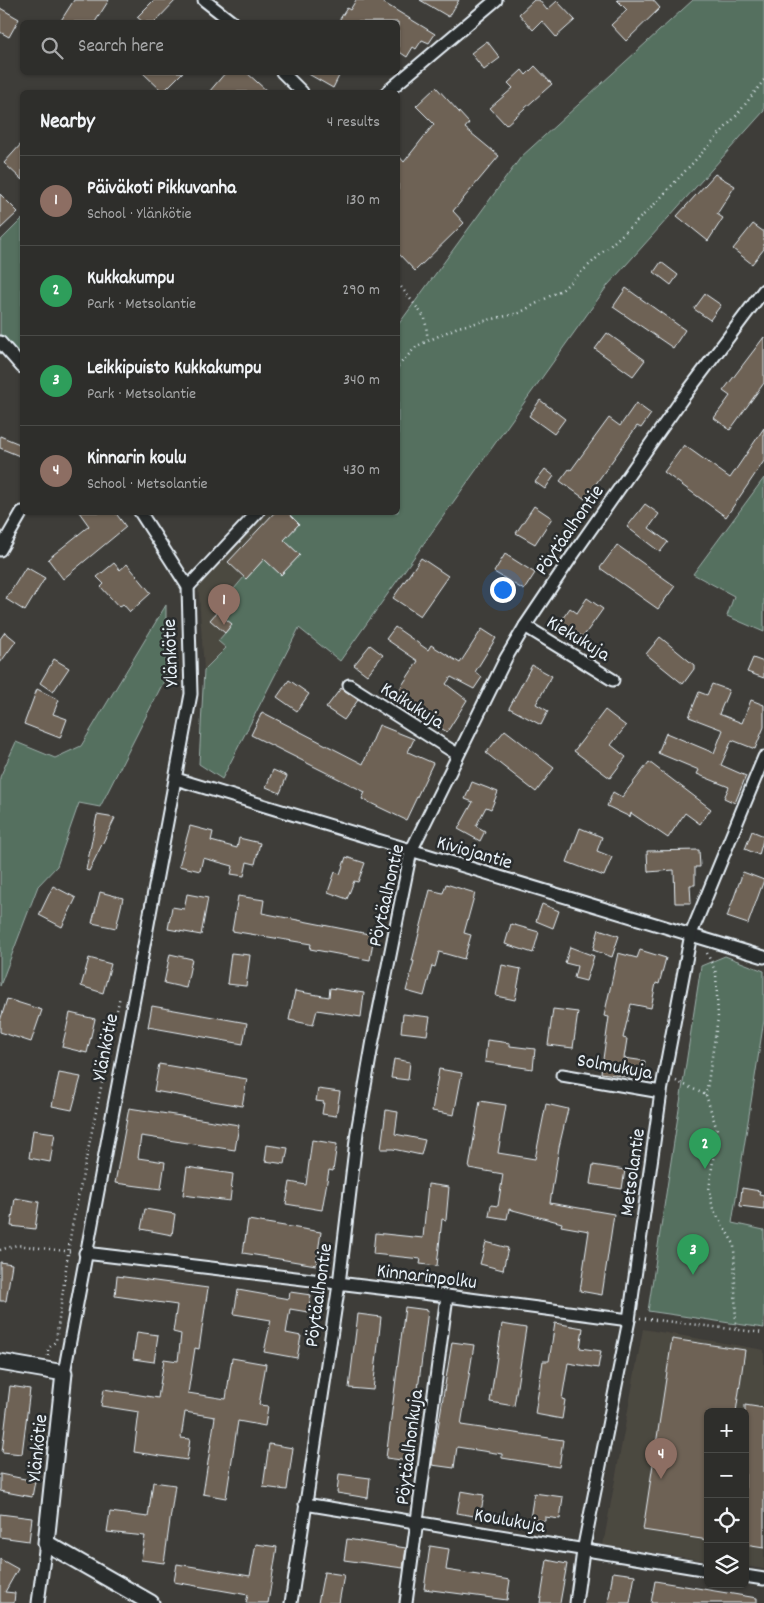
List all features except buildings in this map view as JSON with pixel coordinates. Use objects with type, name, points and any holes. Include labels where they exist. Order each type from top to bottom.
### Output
[{"type":"street","points":[[204,0],[229,20]]},
{"type":"street","points":[[390,90],[496,0]]},
{"type":"street","points":[[285,75],[300,90]]},
{"type":"street","name":"Pöytäalhontie","points":[[291,1603],[339,1284],[358,1122],[411,851],[457,754],[506,658],[525,626],[570,558],[677,407],[764,290]]},
{"type":"street","points":[[0,342],[20,366]]},
{"type":"street","points":[[0,550],[20,515]]},
{"type":"street","points":[[142,515],[188,587],[255,515]]},
{"type":"street","name":"Ylänkötie","points":[[38,1603],[64,1373],[191,694],[188,587]]},
{"type":"street","name":"Kiekukuja","points":[[525,626],[613,680]]},
{"type":"street","name":"Kaikukuja","points":[[349,685],[457,754]]},
{"type":"street","name":"Metsolantie","points":[[576,1603],[583,1550],[634,1319],[661,1092],[692,934],[764,757]]},
{"type":"street","name":"Kiviojantie","points":[[176,780],[764,957]]},
{"type":"street","name":"Solmukuja","points":[[562,1075],[661,1092]]},
{"type":"street","name":"Kinnarinpolku","points":[[85,1254],[634,1319]]},
{"type":"street","name":"Pöytäalhonkuja","points":[[406,1603],[447,1296]]},
{"type":"street","points":[[0,1362],[64,1373]]},
{"type":"street","name":"Koulukuja","points":[[305,1504],[704,1569]]},
{"type":"street","points":[[46,1543],[151,1603]]},
{"type":"street","points":[[749,1577],[764,1579]]},
{"type":"path","points":[[400,364],[417,346],[458,328],[519,314],[563,289],[652,207],[737,115],[764,80]]},
{"type":"path","points":[[400,286],[424,318],[428,341]]},
{"type":"path","points":[[707,939],[703,948],[709,955],[716,973],[718,1018],[706,1095],[718,1130],[709,1190],[713,1210],[734,1244],[736,1330]]},
{"type":"path","points":[[68,1251],[121,992]]},
{"type":"path","points":[[675,1090],[676,1081],[706,1095]]},
{"type":"path","points":[[0,1250],[17,1245],[85,1254]]},
{"type":"path","points":[[640,1308],[634,1319],[764,1333]]},
{"type":"shaded area","points":[[261,515],[355,515],[204,670],[198,581]]},
{"type":"shaded area","points":[[643,1329],[764,1350],[764,1569],[749,1567],[749,1408],[704,1408],[704,1560],[603,1545]]},
{"type":"green space","points":[[693,0],[764,0],[764,111],[608,285],[340,661],[299,628],[222,779],[199,764],[204,670],[226,648],[218,641],[232,625],[211,607],[219,598],[223,602],[244,577],[246,579],[264,559],[281,575],[300,555],[284,540],[299,524],[289,515],[400,515],[400,322],[521,157]]},
{"type":"green space","points":[[20,221],[20,358],[0,336],[0,241]]},
{"type":"green space","points":[[764,478],[764,632],[727,616],[734,596],[693,574]]},
{"type":"green space","points":[[166,605],[166,677],[100,807],[79,803],[57,866],[38,886],[0,986],[0,777],[16,742],[55,758],[81,746]]},
{"type":"green space","points":[[725,956],[764,971],[764,1020],[732,1223],[764,1230],[764,1328],[648,1311],[701,966]]},
{"type":"place","name":"Päiväkoti Pikkuvanha","points":[[224,625]]},
{"type":"place","name":"Kukkakumpu","points":[[705,1169]]},
{"type":"place","name":"Leikkipuisto Kukkakumpu","points":[[693,1275]]},
{"type":"place","name":"Kinnarin koulu","points":[[661,1479]]}]
